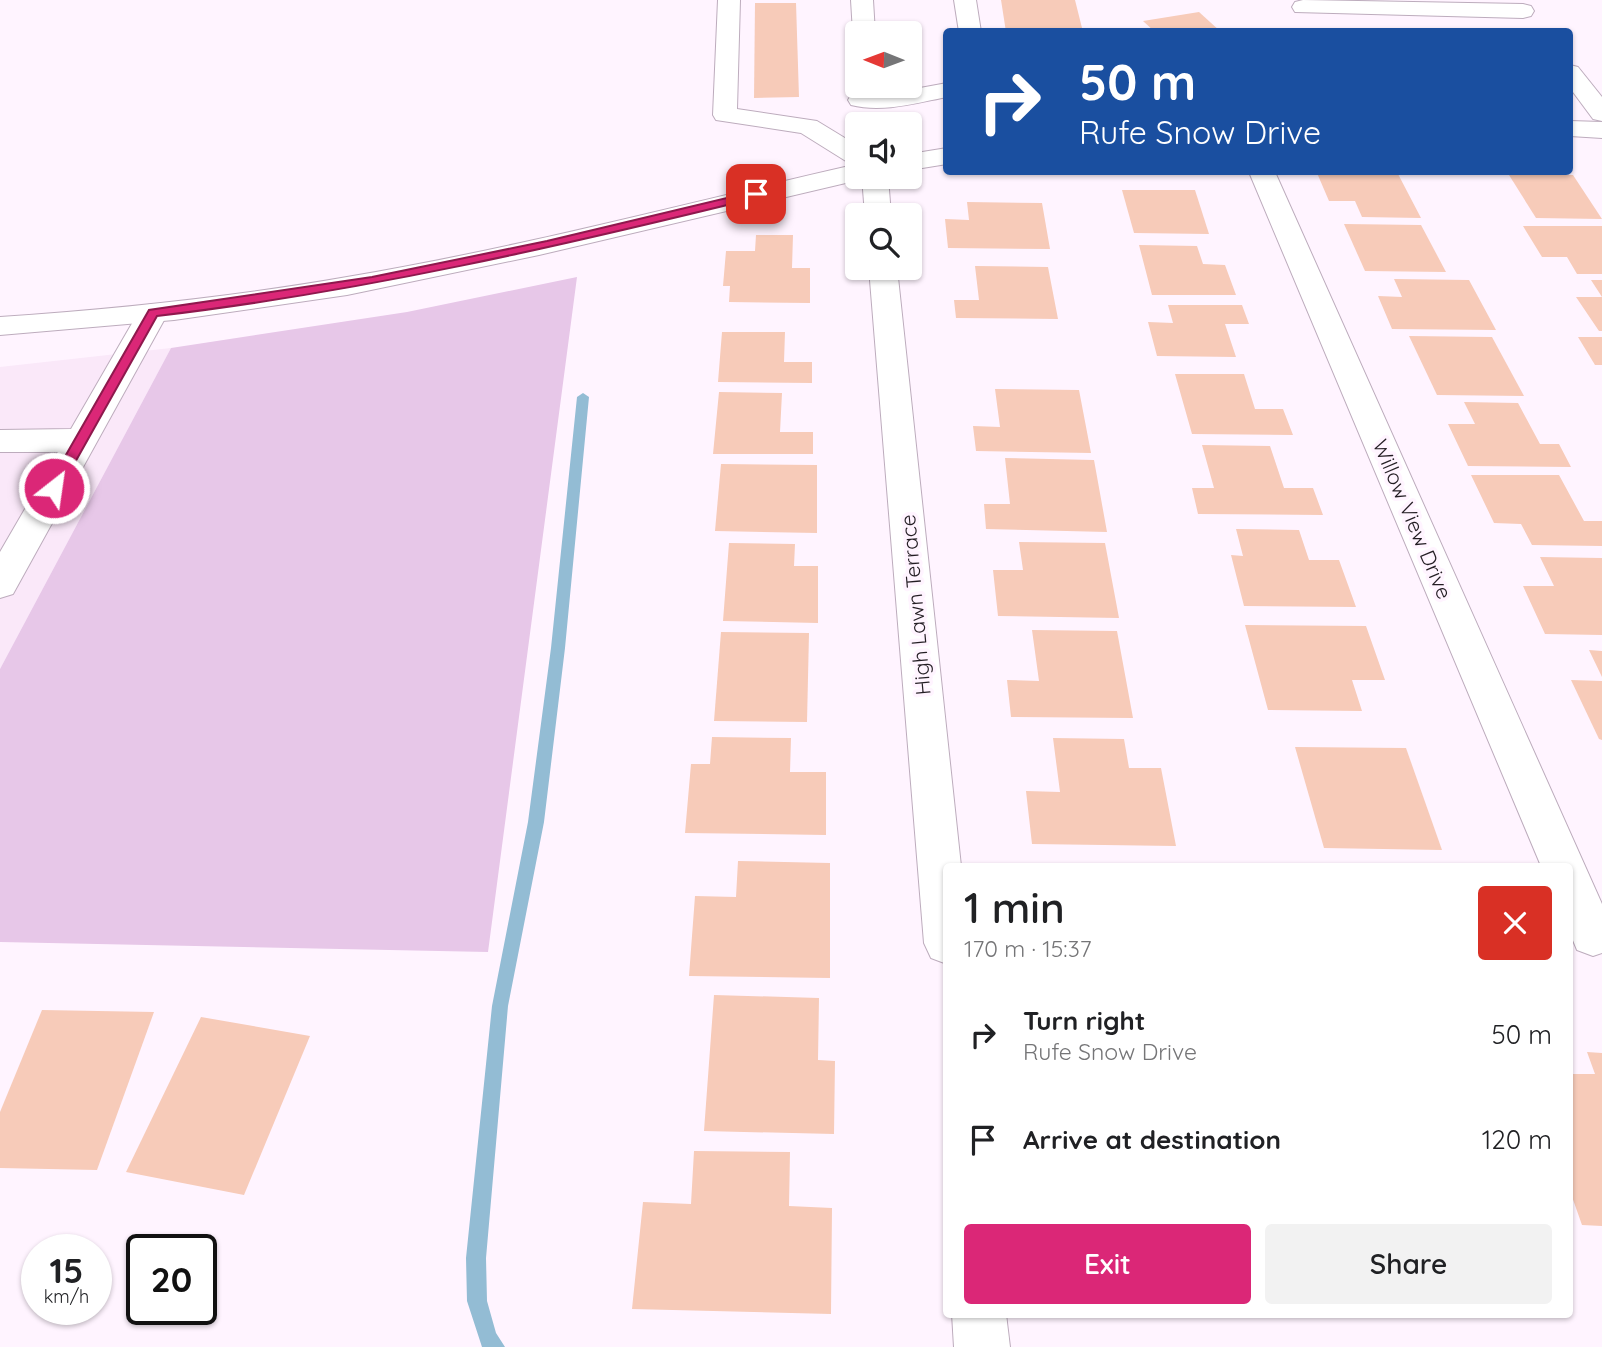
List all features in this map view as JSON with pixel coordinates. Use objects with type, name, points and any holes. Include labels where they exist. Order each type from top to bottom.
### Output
[{"type":"street","points":[[729,0],[725,115],[808,126],[845,150]]},
{"type":"street","points":[[862,0],[863,21]]},
{"type":"street","points":[[965,0],[969,28]]},
{"type":"street","points":[[1303,7],[1519,5],[1536,28]]},
{"type":"street","points":[[1573,76],[1602,114]]},
{"type":"street","points":[[808,126],[850,103],[893,100],[943,91]]},
{"type":"street","points":[[1573,130],[1602,130]]},
{"type":"street","points":[[922,160],[943,157]]},
{"type":"street","points":[[0,326],[153,313],[323,289],[444,266],[845,175]]},
{"type":"street","name":"Willow View Drive","points":[[1263,175],[1562,863]]},
{"type":"street","name":"High Lawn Terrace","points":[[884,280],[943,894]]},
{"type":"street","points":[[0,584],[153,313]]},
{"type":"street","points":[[0,441],[82,440]]},
{"type":"street","points":[[1573,890],[1588,935]]},
{"type":"street","points":[[979,1318],[982,1347]]},
{"type":"shaded area","points":[[577,277],[488,952],[0,942],[0,669],[171,348],[407,312]]},
{"type":"shaded area","points":[[171,348],[0,669],[0,367]]},
{"type":"building","points":[[1001,0],[1075,0],[1082,28],[1005,28]]},
{"type":"building","points":[[755,3],[796,3],[799,97],[754,98]]},
{"type":"building","points":[[1199,12],[1217,28],[1151,28],[1143,21]]},
{"type":"building","points":[[1318,175],[1399,175],[1421,218],[1362,217],[1355,201],[1329,201]]},
{"type":"building","points":[[1509,175],[1573,175],[1602,219],[1536,218]]},
{"type":"building","points":[[1122,190],[1195,190],[1209,234],[1134,233]]},
{"type":"building","points":[[967,202],[1042,203],[1050,249],[948,248],[945,219],[969,220]]},
{"type":"building","points":[[1344,224],[1421,225],[1446,272],[1365,271]]},
{"type":"building","points":[[1523,226],[1602,226],[1602,274],[1577,274],[1567,257],[1542,257]]},
{"type":"building","points":[[756,235],[793,235],[792,268],[810,268],[810,303],[729,302],[730,286],[723,286],[726,251],[755,251]]},
{"type":"building","points":[[1139,245],[1197,246],[1203,264],[1225,265],[1236,295],[1152,295]]},
{"type":"building","points":[[975,266],[1048,267],[1058,319],[956,318],[954,300],[979,300]]},
{"type":"building","points":[[1394,279],[1469,280],[1496,330],[1392,329],[1378,296],[1402,297]]},
{"type":"building","points":[[1591,280],[1602,280],[1602,297]]},
{"type":"building","points":[[1576,297],[1602,297],[1602,331],[1599,331]]},
{"type":"building","points":[[1168,305],[1242,305],[1249,324],[1225,324],[1236,357],[1157,356],[1148,322],[1173,323]]},
{"type":"building","points":[[722,332],[785,332],[784,362],[812,362],[812,383],[718,382]]},
{"type":"building","points":[[1409,336],[1492,337],[1524,396],[1437,395]]},
{"type":"building","points":[[1578,337],[1602,337],[1602,365],[1595,365]]},
{"type":"building","points":[[1175,374],[1244,374],[1255,409],[1283,409],[1293,435],[1192,434]]},
{"type":"building","points":[[995,389],[1079,390],[1091,453],[976,451],[973,426],[1000,427]]},
{"type":"building","points":[[719,392],[782,393],[780,432],[813,432],[813,454],[713,454]]},
{"type":"building","points":[[1464,402],[1518,403],[1540,444],[1559,444],[1571,467],[1468,466],[1448,424],[1475,424]]},
{"type":"building","points":[[1202,445],[1270,446],[1284,488],[1313,488],[1323,515],[1198,514],[1192,488],[1214,488]]},
{"type":"building","points":[[1005,458],[1094,460],[1107,532],[986,529],[984,504],[1010,504]]},
{"type":"building","points":[[721,464],[817,465],[817,533],[715,531]]},
{"type":"building","points":[[1471,475],[1559,475],[1584,521],[1602,521],[1602,546],[1532,545],[1521,524],[1494,523]]},
{"type":"building","points":[[1236,529],[1299,530],[1309,560],[1339,560],[1356,607],[1244,606],[1231,555],[1243,556]]},
{"type":"building","points":[[1019,542],[1105,543],[1119,618],[998,616],[993,570],[1023,570]]},
{"type":"building","points":[[729,543],[795,544],[794,566],[818,566],[818,623],[723,621]]},
{"type":"building","points":[[1540,557],[1602,558],[1602,635],[1545,634],[1523,586],[1554,586]]},
{"type":"building","points":[[1245,625],[1366,626],[1385,680],[1352,680],[1362,711],[1268,710]]},
{"type":"building","points":[[1032,630],[1117,631],[1133,718],[1011,717],[1007,680],[1039,681]]},
{"type":"building","points":[[721,632],[809,633],[807,722],[714,721]]},
{"type":"building","points":[[1589,650],[1602,651],[1602,677]]},
{"type":"building","points":[[1571,680],[1602,681],[1602,740],[1599,739]]},
{"type":"building","points":[[712,737],[791,738],[790,772],[826,772],[826,835],[685,833],[691,764],[710,764]]},
{"type":"building","points":[[1053,738],[1124,739],[1129,768],[1161,768],[1176,846],[1032,844],[1026,791],[1060,792]]},
{"type":"building","points":[[1295,747],[1406,748],[1442,850],[1324,848]]},
{"type":"building","points":[[738,861],[830,863],[830,978],[689,976],[695,896],[736,897]]},
{"type":"building","points":[[714,995],[819,998],[818,1060],[835,1061],[834,1134],[704,1131]]},
{"type":"building","points":[[42,1010],[154,1012],[97,1170],[0,1168],[0,1112]]},
{"type":"building","points":[[201,1017],[310,1036],[244,1195],[126,1172]]},
{"type":"building","points":[[1587,1052],[1602,1053],[1602,1226],[1582,1225],[1573,1200],[1573,1074],[1595,1074]]},
{"type":"building","points":[[694,1151],[790,1152],[789,1206],[832,1208],[831,1314],[632,1309],[643,1202],[691,1204]]},
{"type":"waterway","points":[[495,1347],[488,1338],[477,1301],[476,1258],[500,1006],[536,822],[558,648],[583,397]]},
{"type":"route","points":[[54,488],[153,313],[372,281],[547,245],[756,194]]}]
